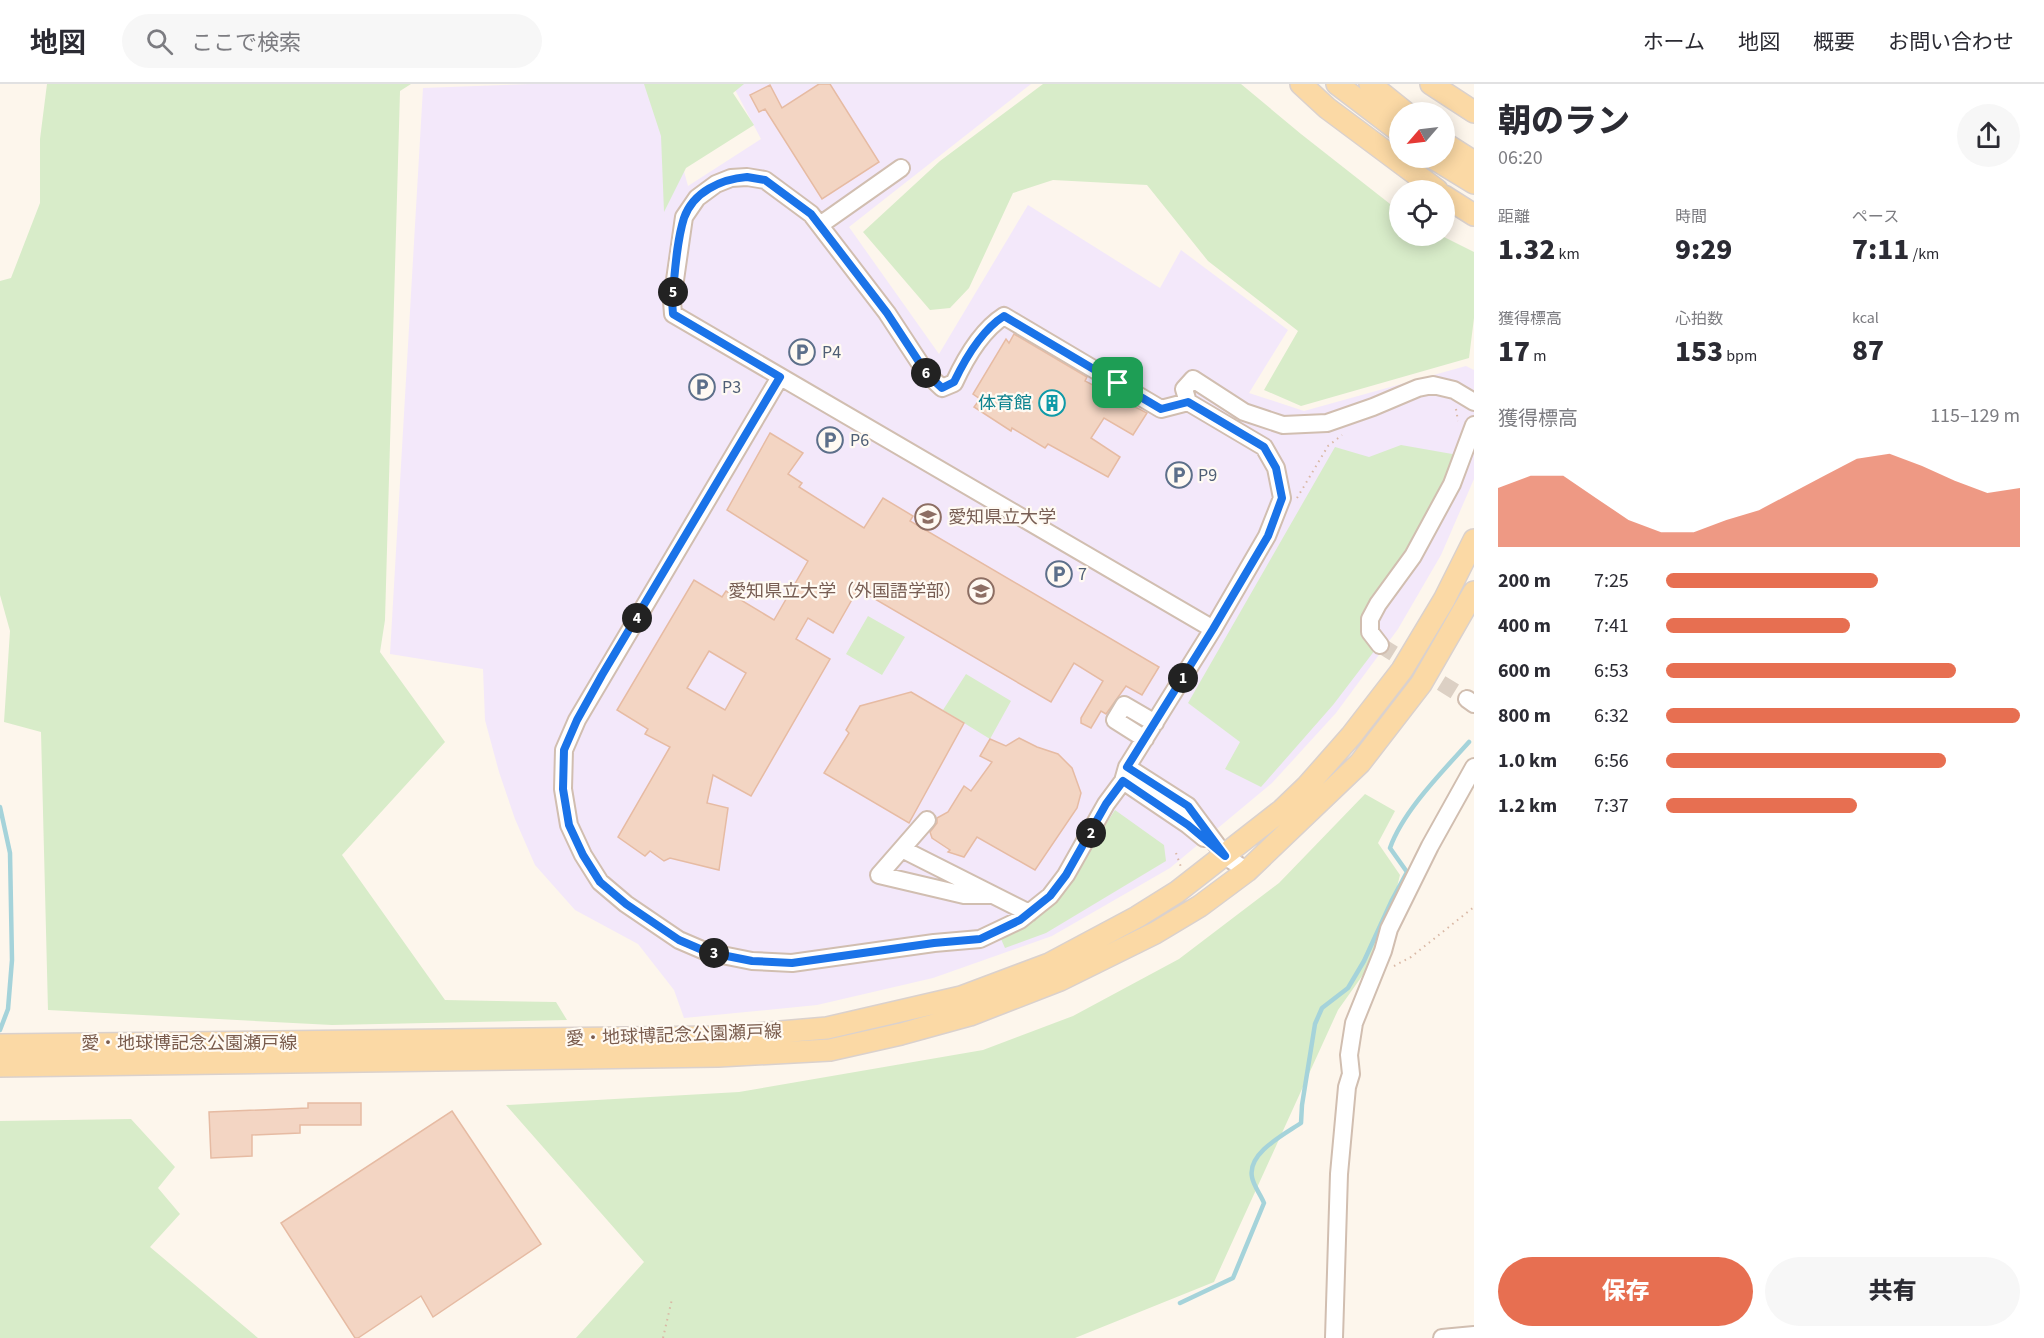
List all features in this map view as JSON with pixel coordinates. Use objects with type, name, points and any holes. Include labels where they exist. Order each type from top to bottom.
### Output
[{"type":"main road","points":[[1301,84],[1327,108],[1424,180]]},
{"type":"main road","points":[[1337,84],[1389,124]]},
{"type":"main road","points":[[1370,84],[1392,102]]},
{"type":"main road","points":[[1431,84],[1471,110]]},
{"type":"main road","points":[[1455,150],[1474,162]]},
{"type":"main road","points":[[1449,168],[1474,183]]},
{"type":"main road","points":[[1455,203],[1474,215]]},
{"type":"main road","name":"愛・地球博記念公園瀬戸線","points":[[8,1045],[720,1037],[826,1028],[961,997],[1049,964],[1137,917],[1177,892],[1282,810],[1307,786],[1351,736],[1402,670],[1444,600],[1474,540]]},
{"type":"main road","name":"愛・地球博記念公園瀬戸線","points":[[9,1066],[708,1057],[830,1050],[970,1015],[1060,980],[1155,933],[1200,906],[1247,871],[1360,763],[1422,684],[1474,592]]},
{"type":"street","points":[[1452,84],[1471,110]]},
{"type":"street","points":[[820,225],[901,168]]},
{"type":"street","points":[[1188,402],[1161,409],[1004,316],[993,323],[962,366],[954,382],[942,388],[927,374],[887,313],[811,214],[765,180],[747,177],[731,178],[716,184],[697,198],[684,217],[672,301],[673,314],[1213,629]]},
{"type":"street","points":[[780,377],[577,720],[564,750],[563,789],[569,825],[583,855],[600,882],[626,904],[679,940],[707,952],[752,961],[792,963],[934,943],[980,939],[1020,920],[1050,896],[1066,875],[1106,804],[1268,536],[1282,498],[1276,468],[1264,447],[1188,402],[1184,389],[1192,379],[1244,412],[1283,424],[1327,423],[1418,388],[1433,385],[1454,390],[1474,402]]},
{"type":"street","points":[[1380,645],[1370,632],[1370,620],[1378,604],[1413,556],[1452,484],[1466,425]]},
{"type":"street","points":[[1145,739],[1115,720],[1125,705],[1155,723]]},
{"type":"street","points":[[1334,1338],[1339,1174],[1347,1087],[1351,1074],[1349,1055],[1354,1023],[1383,951],[1389,929],[1430,846],[1474,767]]},
{"type":"street","points":[[1125,774],[1188,806],[1225,856],[1247,871]]},
{"type":"street","points":[[927,820],[879,875],[964,895],[991,895]]},
{"type":"street","points":[[902,849],[1029,913]]},
{"type":"street","points":[[1442,1338],[1474,1335]]},
{"type":"path","points":[[1455,408],[1466,425]]},
{"type":"path","points":[[1292,507],[1328,446],[1347,431]]},
{"type":"path","points":[[1176,853],[1181,870]]},
{"type":"path","points":[[1371,979],[1411,957],[1474,907]]},
{"type":"path","points":[[663,1338],[672,1299]]},
{"type":"shaded area","name":"愛知県立大学","points":[[531,84],[660,84],[688,186],[761,139],[732,84],[1031,84],[849,227],[939,354],[1028,205],[1160,288],[1181,250],[1288,330],[1249,393],[1304,411],[1466,366],[1474,370],[1474,479],[1441,555],[1398,629],[1336,713],[1272,783],[1170,868],[1052,936],[933,978],[817,1005],[684,1018],[674,990],[638,944],[575,910],[535,865],[515,819],[485,720],[483,669],[390,654],[423,88]]},
{"type":"green space","points":[[47,84],[411,84],[400,91],[385,620],[380,652],[445,742],[342,855],[445,1000],[556,1002],[567,1020],[332,1025],[48,1010],[41,732],[4,722],[10,631],[0,595],[0,281],[11,278],[40,203],[40,139]]},
{"type":"green space","points":[[644,84],[744,84],[733,93],[754,125],[686,168],[664,212],[661,136]]},
{"type":"green space","points":[[1043,84],[1241,84],[1389,203],[1389,246],[1455,246],[1455,242],[1474,252],[1474,318],[1469,358],[1301,406],[1264,390],[1298,331],[1208,261],[1147,185],[1053,180],[1013,193],[969,288],[950,308],[930,310],[863,232],[940,161]]},
{"type":"green space","points":[[1401,445],[1458,455],[1445,487],[1367,611],[1375,650],[1333,705],[1261,787],[1225,769],[1240,742],[1188,703],[1335,447],[1369,457]]},
{"type":"green space","points":[[868,616],[905,637],[882,675],[846,654]]},
{"type":"green space","points":[[966,674],[1011,701],[990,739],[943,710]]},
{"type":"green space","points":[[1365,794],[1395,811],[1378,843],[1400,875],[1382,948],[1338,1010],[1214,1282],[1075,1338],[576,1338],[644,1262],[506,1105],[739,1092],[983,1050],[1073,1016],[1179,959],[1279,883]]},
{"type":"green space","points":[[1115,810],[1164,845],[1166,861],[1046,933],[1005,948],[1001,939],[1057,900]]},
{"type":"green space","points":[[131,1119],[175,1167],[158,1188],[180,1214],[150,1247],[258,1338],[0,1338],[0,1121]]},
{"type":"building","points":[[819,84],[830,84],[879,162],[822,199],[765,109],[759,112],[750,95],[770,85],[782,108]]},
{"type":"building","name":"体育館","points":[[1014,334],[1087,377],[1085,381],[1147,413],[1133,435],[1104,418],[1091,438],[1120,457],[1108,477],[1048,444],[1045,448],[1012,428],[1011,431],[974,407],[980,399],[973,394],[1006,339],[1009,343]]},
{"type":"building","points":[[770,433],[803,453],[788,474],[802,483],[799,487],[864,528],[883,498],[913,516],[910,521],[1159,667],[1142,695],[1126,686],[1106,714],[1101,711],[1091,728],[1081,723],[1081,718],[1103,681],[1074,663],[1051,702],[858,589],[833,633],[808,618],[796,639],[830,659],[751,796],[713,775],[707,803],[728,808],[719,870],[670,858],[664,861],[650,851],[645,856],[618,837],[670,747],[645,734],[648,729],[617,710],[694,580],[722,597],[726,591],[774,620],[808,561],[727,510]],"holes":[[[709,651],[746,673],[725,710],[687,688]]]},
{"type":"building","points":[[911,692],[964,723],[909,823],[824,773],[849,733],[846,730],[860,706]]},
{"type":"building","points":[[1019,738],[1058,754],[1072,768],[1081,793],[1077,808],[1035,870],[977,837],[964,857],[948,852],[950,850],[932,838],[930,832],[937,823],[937,818],[948,812],[964,786],[971,791],[992,762],[980,756],[990,739],[1006,746]]},
{"type":"building","points":[[308,1103],[361,1103],[361,1125],[300,1125],[300,1133],[252,1135],[252,1156],[211,1158],[209,1112],[308,1108]]},
{"type":"building","points":[[452,1111],[541,1244],[433,1317],[421,1296],[355,1338],[281,1223]]},
{"type":"waterway","points":[[1180,1303],[1233,1278],[1264,1203],[1252,1177],[1255,1160],[1269,1145],[1301,1123],[1315,1024],[1322,1008],[1348,988],[1364,961],[1407,872],[1390,848],[1396,834],[1425,792],[1469,742]]},
{"type":"waterway","points":[[0,807],[10,853],[12,960],[8,1009],[0,1030]]},
{"type":"tunnel","points":[[1380,645],[1467,699]]},
{"type":"place","name":"P4","points":[[802,352]]},
{"type":"place","name":"P3","points":[[702,387]]},
{"type":"place","name":"体育館","points":[[1052,403]]},
{"type":"place","name":"P6","points":[[830,440]]},
{"type":"place","name":"P9","points":[[1179,475]]},
{"type":"place","name":"愛知県立大学","points":[[928,517]]},
{"type":"place","name":"7","points":[[1059,574]]},
{"type":"place","name":"愛知県立大学（外国語学部）","points":[[981,591]]},
{"type":"route","points":[[747,177],[765,180],[787,195],[811,214],[837,245],[887,313],[927,374],[942,388],[954,382],[962,366],[993,323],[1004,316],[1118,383],[1161,409],[1188,402],[1264,447],[1276,468],[1282,498],[1268,536],[1127,767],[1188,806],[1225,856],[1188,825],[1123,781],[1106,804],[1066,875],[1050,896],[1020,920],[980,939],[934,943],[792,963],[752,961],[707,952],[679,940],[626,904],[600,882],[583,855],[569,825],[563,789],[564,750],[577,720],[602,675],[780,377],[673,314],[672,301],[684,217],[697,198],[716,184],[731,178],[747,177]]}]
